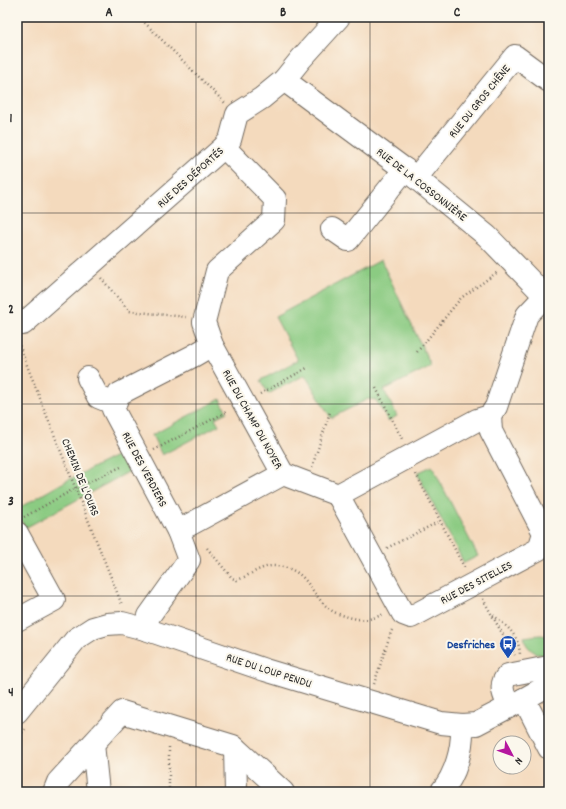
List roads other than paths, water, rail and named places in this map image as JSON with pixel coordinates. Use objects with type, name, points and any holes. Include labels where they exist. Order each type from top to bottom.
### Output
[{"type":"street","points":[[284,80],[339,17]]},
{"type":"street","name":"RUE DU GROS CHÊNE","points":[[410,173],[515,56],[549,81]]},
{"type":"street","name":"RUE DES DÉPORTÉS","points":[[20,331],[90,266],[224,147],[230,140],[237,114],[262,98],[284,80]]},
{"type":"street","name":"RUE DE LA COSSONNIÈRE","points":[[284,80],[410,173],[487,236],[547,298]]},
{"type":"street","name":"RUE DU CHAMP DU NOYER","points":[[224,147],[275,199],[274,220],[217,272],[204,322],[212,345],[283,474],[338,495]]},
{"type":"street","points":[[332,229],[348,240],[410,173]]},
{"type":"street","points":[[338,495],[477,420],[490,416],[496,407],[527,315],[547,298]]},
{"type":"street","points":[[88,378],[98,397],[115,404],[119,394],[194,356],[212,345]]},
{"type":"street","name":"RUE DES VERDIERS","points":[[115,404],[113,409],[178,531],[189,560],[149,616],[145,629]]},
{"type":"street","name":"RUE DES SITELLES","points":[[338,495],[403,614],[411,617],[539,549],[544,533],[491,431],[490,416]]},
{"type":"street","points":[[178,531],[283,474]]},
{"type":"street","points":[[17,620],[54,600],[20,525]]},
{"type":"street","name":"RUE DU LOUP PENDU","points":[[23,718],[76,639],[93,628],[107,624],[122,623],[145,629],[265,670],[369,700],[441,723],[462,725],[476,724],[549,685]]},
{"type":"street","points":[[549,667],[523,669],[508,675],[502,686],[549,748]]},
{"type":"street","points":[[54,792],[58,782],[122,712],[233,746],[284,792]]},
{"type":"street","points":[[441,792],[450,780],[454,771],[462,742],[462,725]]},
{"type":"street","points":[[93,744],[98,792]]},
{"type":"street","points":[[235,748],[236,792]]},
{"type":"place","name":"Desfriches","points":[[508,659]]}]
